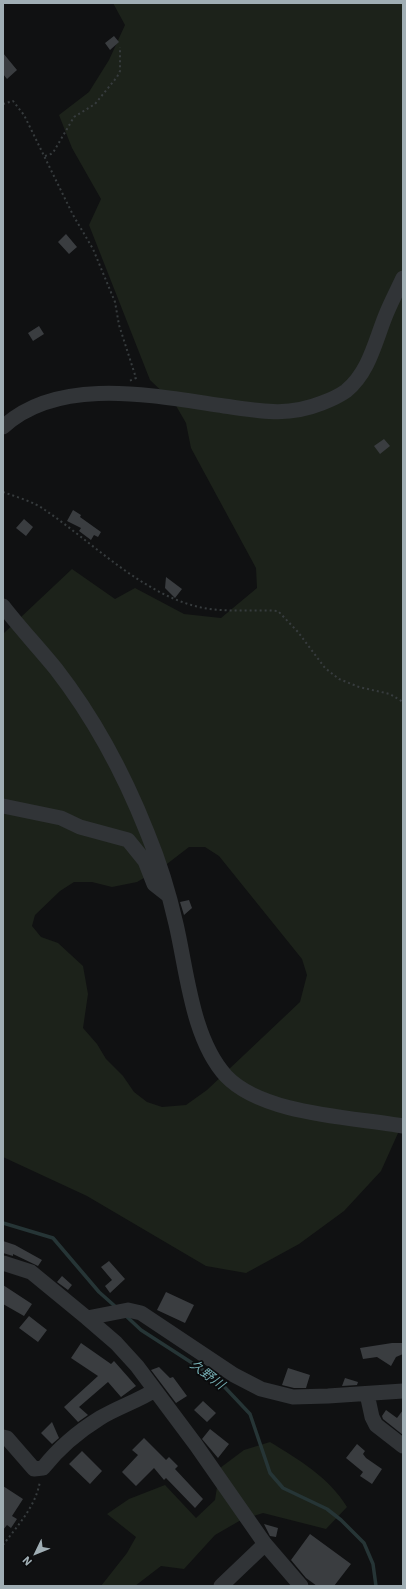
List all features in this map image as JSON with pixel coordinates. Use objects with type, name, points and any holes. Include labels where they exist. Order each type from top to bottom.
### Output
[{"type":"street","points":[[3,427],[19,415],[48,401],[95,394],[155,396],[267,412],[295,411],[316,405],[334,398],[347,390],[359,376],[371,356],[385,316],[403,278]]},
{"type":"street","points":[[3,606],[56,670],[82,706],[105,743],[128,788],[157,856],[176,922],[195,1011],[214,1060],[226,1076],[253,1096],[289,1107],[403,1126]]},
{"type":"street","points":[[3,806],[61,818],[80,827],[128,840],[145,861],[154,884],[168,895]]},
{"type":"street","points":[[3,1263],[32,1272],[116,1343],[155,1390],[196,1445],[265,1544],[301,1586]]},
{"type":"street","points":[[87,1318],[128,1310],[141,1313],[234,1375],[261,1389],[293,1397],[403,1391]]},
{"type":"street","points":[[3,1437],[7,1438],[34,1469],[43,1468],[80,1432],[100,1418],[155,1390]]},
{"type":"street","points":[[367,1394],[372,1417],[376,1425],[403,1446]]},
{"type":"street","points":[[221,1586],[265,1544]]},
{"type":"path","points":[[45,156],[54,151],[74,118],[95,104],[110,88],[120,71],[120,48]]},
{"type":"path","points":[[3,104],[13,101],[24,116],[73,215],[94,249],[115,302],[119,325],[136,378],[124,384]]},
{"type":"path","points":[[3,492],[44,509],[116,564],[158,591],[181,601],[199,607],[230,611],[253,609],[278,611],[298,632],[325,668],[339,679],[359,687],[390,694],[403,702]]},
{"type":"path","points":[[3,1545],[32,1505],[38,1492],[43,1468]]},
{"type":"shaded area","points":[[113,3],[403,3],[403,1122],[381,1171],[344,1211],[299,1244],[246,1273],[206,1266],[87,1196],[3,1157],[3,634],[72,569],[115,599],[135,588],[184,614],[221,618],[257,588],[256,568],[191,448],[186,423],[175,404],[150,380],[89,225],[101,199],[72,148],[59,115],[89,92],[109,60],[125,25]],"holes":[[[189,847],[205,847],[219,856],[302,959],[307,975],[300,1002],[207,1090],[186,1105],[162,1107],[147,1102],[134,1092],[123,1076],[106,1059],[97,1044],[83,1028],[88,994],[83,966],[58,943],[41,937],[32,926],[35,915],[60,891],[74,882],[92,882],[112,887],[137,882],[163,867]]]},
{"type":"shaded area","points":[[270,1442],[313,1470],[340,1496],[347,1507],[326,1529],[263,1513],[241,1520],[215,1535],[184,1569],[161,1566],[135,1586],[101,1586],[127,1553],[136,1537],[107,1514],[129,1499],[165,1485],[196,1518],[215,1500],[220,1468],[244,1450]]},
{"type":"building","points":[[114,36],[119,42],[110,50],[105,43]]},
{"type":"building","points":[[3,53],[17,70],[7,79],[3,74]]},
{"type":"building","points":[[66,234],[77,247],[69,254],[58,242]]},
{"type":"building","points":[[39,326],[44,334],[33,341],[28,333]]},
{"type":"building","points":[[384,439],[390,446],[380,454],[374,446]]},
{"type":"building","points":[[73,510],[101,532],[98,537],[94,535],[91,540],[79,531],[81,528],[67,521]]},
{"type":"building","points":[[24,519],[33,527],[26,536],[16,528]]},
{"type":"building","points":[[166,577],[182,589],[175,598],[165,588]]},
{"type":"building","points":[[189,900],[192,908],[184,915],[180,902]]},
{"type":"building","points":[[3,1241],[15,1245],[42,1260],[38,1266],[13,1254],[13,1256],[3,1253]]},
{"type":"building","points":[[109,1261],[125,1279],[110,1293],[105,1286],[112,1280],[101,1267]]},
{"type":"building","points":[[62,1276],[72,1285],[68,1290],[57,1282]]},
{"type":"building","points":[[3,1285],[32,1304],[24,1316],[3,1304]]},
{"type":"building","points":[[166,1292],[194,1305],[185,1323],[157,1310]]},
{"type":"building","points":[[29,1316],[47,1330],[38,1342],[19,1328]]},
{"type":"building","points":[[81,1343],[111,1364],[114,1361],[136,1386],[121,1397],[108,1382],[79,1407],[88,1415],[78,1422],[64,1407],[98,1376],[71,1358]]},
{"type":"building","points":[[392,1343],[403,1343],[403,1354],[396,1357],[391,1366],[377,1357],[363,1359],[360,1348]]},
{"type":"building","points":[[159,1367],[170,1378],[173,1377],[187,1396],[176,1403],[151,1370]]},
{"type":"building","points":[[288,1368],[310,1375],[306,1388],[294,1388],[282,1385]]},
{"type":"building","points":[[345,1378],[358,1382],[357,1385],[342,1386]]},
{"type":"building","points":[[203,1401],[216,1413],[207,1422],[194,1410]]},
{"type":"building","points":[[386,1410],[397,1418],[403,1410],[403,1435],[383,1419],[382,1416]]},
{"type":"building","points":[[52,1422],[59,1438],[52,1444],[41,1433]]},
{"type":"building","points":[[210,1429],[229,1444],[218,1458],[202,1439]]},
{"type":"building","points":[[144,1438],[166,1460],[169,1457],[178,1466],[175,1469],[203,1499],[195,1508],[166,1478],[164,1480],[154,1468],[136,1486],[122,1472],[138,1455],[132,1450]]},
{"type":"building","points":[[357,1444],[365,1451],[363,1454],[366,1458],[382,1469],[372,1484],[360,1476],[363,1472],[346,1458]]},
{"type":"building","points":[[82,1451],[102,1471],[90,1484],[69,1464]]},
{"type":"building","points":[[3,1486],[23,1499],[12,1516],[17,1519],[11,1528],[7,1525],[3,1530]]},
{"type":"building","points":[[264,1524],[278,1528],[276,1537],[270,1536]]},
{"type":"building","points":[[310,1534],[351,1564],[334,1586],[317,1586],[306,1578],[291,1560]]},
{"type":"waterway","name":"久野川","points":[[3,1223],[53,1238],[99,1292],[117,1308]]},
{"type":"waterway","name":"久野川","points":[[125,1315],[141,1330],[217,1379],[250,1414],[270,1473],[283,1488],[327,1509],[341,1520],[364,1543],[373,1564],[376,1586]]}]
